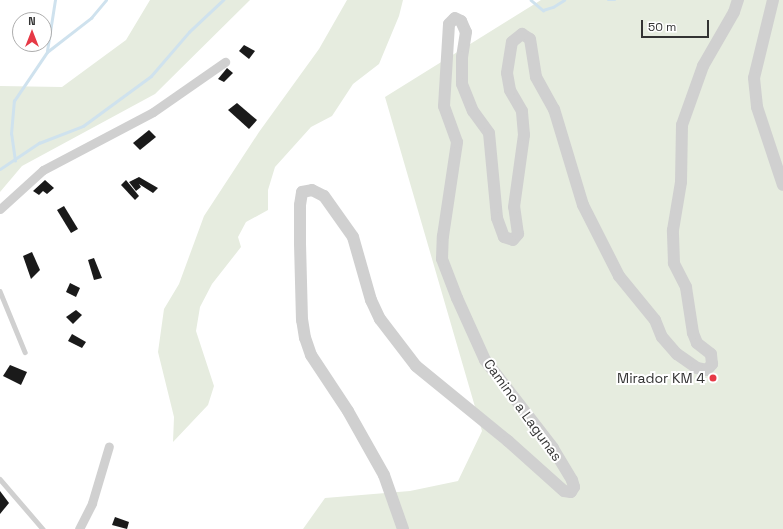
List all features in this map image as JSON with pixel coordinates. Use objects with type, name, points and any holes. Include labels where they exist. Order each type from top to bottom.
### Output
[{"type":"street","name":"Camino a Lagunas","points":[[403,529],[384,475],[348,411],[311,355],[305,338],[302,320],[300,244],[300,205],[302,192],[312,190],[324,196],[353,237],[371,300],[389,331],[416,366],[508,441],[564,491],[571,492],[574,487],[572,480],[553,448],[485,360],[457,298],[442,259],[443,236],[458,142],[444,106],[449,24],[455,18],[461,22],[466,32],[462,57],[462,84],[473,112],[489,133],[497,218],[504,237],[513,240],[518,234],[514,207],[524,135],[522,111],[510,90],[506,73],[512,42],[522,34],[530,39],[536,78],[554,109],[583,205],[619,276],[655,320],[662,337],[677,354],[697,368],[707,370],[712,364],[711,354],[697,343],[693,333],[686,287],[674,263],[674,230],[680,182],[682,125],[703,66],[734,12],[738,0]]},
{"type":"street","points":[[773,0],[754,78],[757,107],[783,185]]},
{"type":"street","points":[[0,209],[43,170],[153,112],[225,62]]},
{"type":"street","points":[[78,529],[92,503],[109,446]]},
{"type":"lane","points":[[0,291],[26,352]]},
{"type":"lane","points":[[0,480],[43,529]]},
{"type":"shaded area","points":[[150,0],[250,0],[155,94],[22,166],[0,192],[0,86],[62,87],[126,40]]},
{"type":"shaded area","points":[[347,0],[403,0],[399,16],[379,64],[353,84],[332,116],[311,127],[275,167],[268,190],[268,210],[246,222],[238,237],[241,247],[212,284],[200,307],[196,331],[214,386],[208,405],[173,442],[174,417],[158,352],[164,309],[179,284],[204,216],[259,132],[319,49]]},
{"type":"shaded area","points":[[541,0],[783,0],[783,529],[303,529],[325,498],[410,491],[458,481],[482,431],[385,97]]},
{"type":"building","points":[[244,45],[255,51],[249,59],[239,51]]},
{"type":"building","points":[[227,68],[233,73],[224,82],[218,79]]},
{"type":"building","points":[[237,103],[257,120],[249,129],[228,110]]},
{"type":"building","points":[[149,130],[156,137],[140,150],[133,143]]},
{"type":"building","points":[[139,177],[158,188],[153,193],[139,184],[141,187],[136,191],[129,182]]},
{"type":"building","points":[[45,180],[54,188],[47,194],[43,191],[39,195],[33,191]]},
{"type":"building","points":[[126,180],[139,196],[135,200],[121,185]]},
{"type":"building","points":[[64,206],[78,229],[71,233],[57,210]]},
{"type":"building","points":[[32,252],[40,270],[31,279],[23,256]]},
{"type":"building","points":[[94,258],[102,278],[94,280],[88,260]]},
{"type":"building","points":[[70,283],[80,288],[76,297],[66,292]]},
{"type":"building","points":[[76,310],[82,315],[73,324],[66,317]]},
{"type":"building","points":[[72,334],[86,342],[82,348],[68,341]]},
{"type":"building","points":[[10,365],[27,372],[21,385],[3,376]]},
{"type":"building","points":[[0,491],[9,503],[0,514]]},
{"type":"building","points":[[115,517],[129,522],[127,529],[112,525]]},
{"type":"waterway","points":[[52,19],[55,0]]},
{"type":"waterway","points":[[15,161],[11,134],[14,101],[47,52],[91,18],[106,0]]},
{"type":"waterway","points":[[0,169],[39,143],[83,126],[151,76],[189,32],[223,0]]},
{"type":"waterway","points":[[531,0],[543,10],[553,7],[564,0]]},
{"type":"waterway","points":[[608,0],[615,0]]},
{"type":"place","name":"Mirador KM 4","points":[[713,378]]}]
